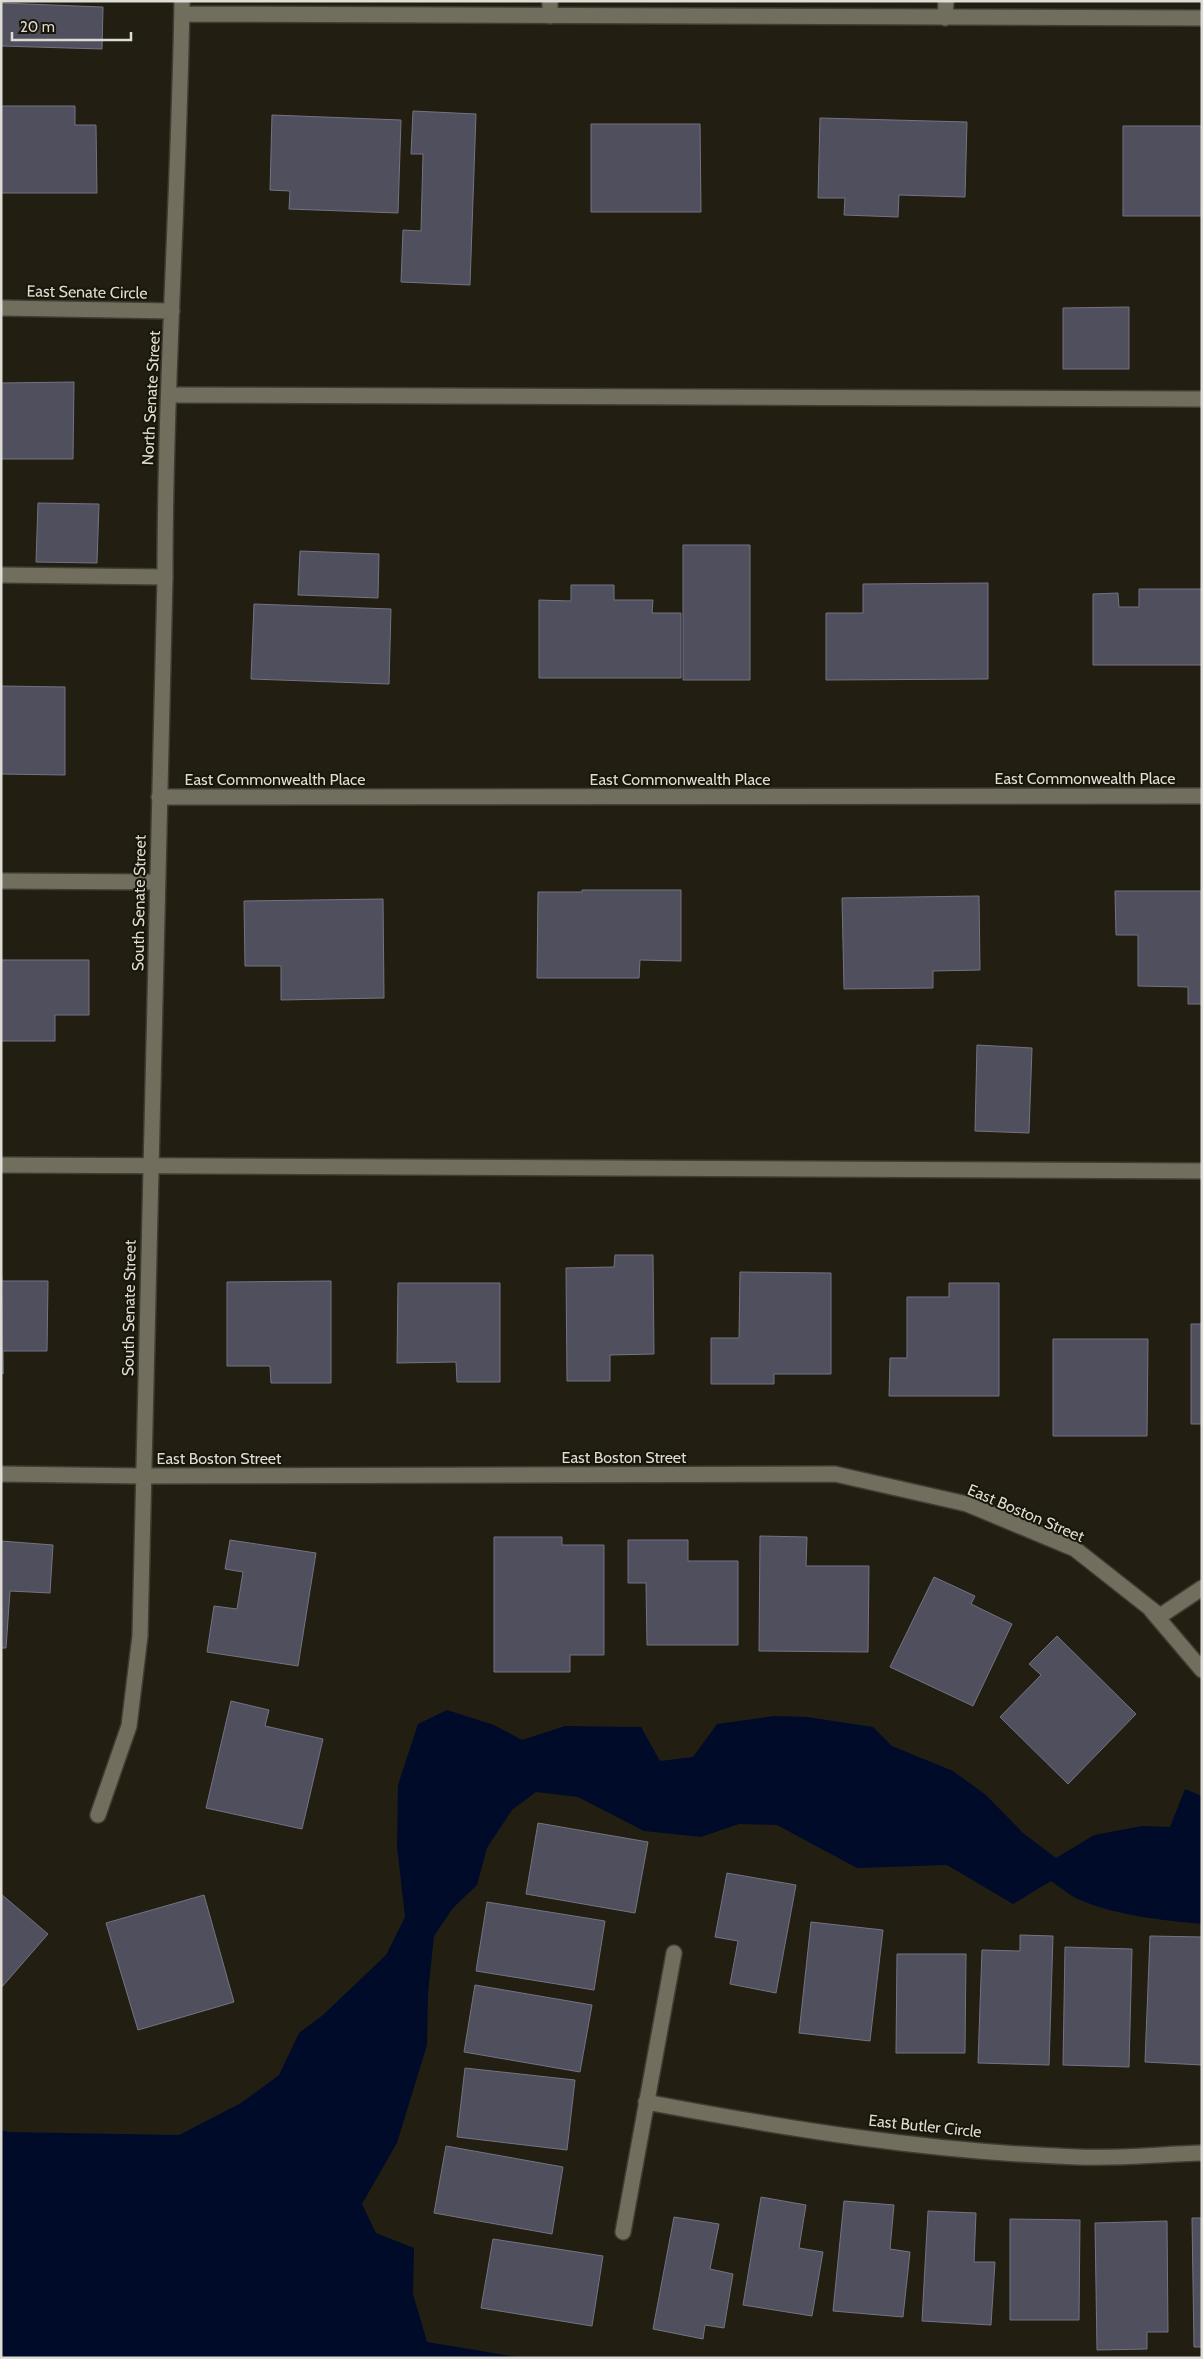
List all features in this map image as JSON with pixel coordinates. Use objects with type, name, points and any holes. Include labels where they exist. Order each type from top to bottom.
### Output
[{"type":"street","points":[[945,18],[946,1]]},
{"type":"street","points":[[182,8],[550,8],[945,18],[1202,18]]},
{"type":"street","name":"North Senate Street","points":[[159,797],[165,577],[165,476],[170,394],[182,8]]},
{"type":"street","name":"East Senate Circle","points":[[1,308],[172,311]]},
{"type":"street","points":[[170,394],[1202,399]]},
{"type":"street","points":[[1,575],[165,577]]},
{"type":"street","name":"East Commonwealth Place","points":[[159,797],[1202,796]]},
{"type":"street","name":"South Senate Street","points":[[98,1815],[129,1726],[140,1636],[142,1476],[159,797]]},
{"type":"street","points":[[1,881],[157,882]]},
{"type":"street","points":[[1,1165],[1202,1171]]},
{"type":"street","name":"East Boston Street","points":[[1,1474],[142,1476],[834,1474],[966,1504],[1075,1549],[1160,1616],[1202,1588]]},
{"type":"street","points":[[1148,1607],[1202,1670]]},
{"type":"street","points":[[623,2232],[674,1953]]},
{"type":"street","name":"East Butler Circle","points":[[646,2102],[719,2116],[913,2145],[1078,2157],[1202,2153]]},
{"type":"water","points":[[447,1710],[494,1725],[522,1740],[565,1726],[641,1727],[660,1761],[693,1757],[717,1724],[774,1716],[807,1717],[873,1727],[892,1746],[953,1771],[986,1795],[1023,1833],[1056,1858],[1094,1835],[1142,1826],[1170,1827],[1185,1789],[1202,1796],[1202,1924],[1171,1921],[1109,1910],[1076,1898],[1051,1881],[1013,1904],[947,1865],[857,1868],[777,1825],[739,1824],[701,1837],[644,1831],[578,1797],[536,1792],[512,1810],[487,1848],[477,1885],[453,1908],[434,1936],[428,1993],[427,2045],[397,2143],[362,2204],[376,2233],[414,2248],[413,2294],[427,2342],[523,2358],[1,2358],[1,2130],[8,2132],[179,2135],[241,2103],[279,2075],[299,2033],[323,2015],[386,1955],[405,1917],[397,1846],[398,1785],[418,1724]]},
{"type":"building","points":[[1,3],[103,7],[102,49],[1,46]]},
{"type":"building","points":[[1,106],[75,106],[75,125],[96,125],[97,193],[1,193]]},
{"type":"building","points":[[413,111],[476,114],[470,285],[401,282],[403,230],[421,231],[423,154],[411,154]]},
{"type":"building","points":[[272,115],[401,120],[398,213],[289,209],[290,191],[270,190]]},
{"type":"building","points":[[820,118],[967,122],[965,197],[899,195],[898,217],[844,215],[845,198],[818,198]]},
{"type":"building","points":[[591,124],[700,124],[701,212],[591,212]]},
{"type":"building","points":[[1123,126],[1202,126],[1202,216],[1123,216]]},
{"type":"building","points":[[1129,307],[1129,369],[1063,369],[1063,308]]},
{"type":"building","points":[[74,382],[73,459],[1,459],[1,383]]},
{"type":"building","points":[[38,503],[99,504],[97,563],[36,562]]},
{"type":"building","points":[[683,545],[750,545],[750,680],[683,680]]},
{"type":"building","points":[[300,551],[379,554],[378,598],[298,595]]},
{"type":"building","points":[[988,583],[988,679],[826,680],[826,613],[863,613],[863,584]]},
{"type":"building","points":[[571,585],[614,585],[614,600],[653,600],[652,613],[681,613],[681,678],[539,678],[539,600],[571,601]]},
{"type":"building","points":[[1139,589],[1202,589],[1202,665],[1093,665],[1093,594],[1118,593],[1119,607],[1139,607]]},
{"type":"building","points":[[254,604],[391,609],[389,684],[251,679]]},
{"type":"building","points":[[1,686],[65,687],[65,775],[1,774]]},
{"type":"building","points":[[582,890],[681,890],[681,961],[640,960],[639,978],[537,978],[538,892],[582,892]]},
{"type":"building","points":[[1115,891],[1202,891],[1202,1004],[1188,1004],[1188,987],[1138,986],[1138,935],[1116,935]]},
{"type":"building","points":[[979,896],[980,970],[933,971],[933,988],[844,989],[842,898]]},
{"type":"building","points":[[383,899],[384,998],[281,1000],[281,966],[245,966],[244,901]]},
{"type":"building","points":[[1,960],[89,960],[89,1015],[55,1015],[55,1041],[1,1041]]},
{"type":"building","points":[[977,1045],[1032,1048],[1029,1133],[975,1131]]},
{"type":"building","points":[[615,1255],[653,1255],[654,1354],[610,1355],[610,1381],[567,1381],[566,1268],[614,1267]]},
{"type":"building","points":[[1,1267],[2,1281],[48,1281],[47,1351],[3,1351],[3,1374]]},
{"type":"building","points":[[740,1272],[831,1273],[831,1374],[774,1374],[774,1384],[711,1384],[711,1338],[739,1338]]},
{"type":"building","points":[[331,1281],[331,1383],[271,1383],[270,1366],[227,1366],[227,1282]]},
{"type":"building","points":[[398,1283],[500,1283],[500,1382],[457,1382],[456,1362],[397,1363]]},
{"type":"building","points":[[949,1283],[999,1283],[999,1396],[889,1396],[890,1358],[907,1358],[907,1297],[949,1297]]},
{"type":"building","points":[[1191,1324],[1202,1324],[1202,1424],[1191,1424]]},
{"type":"building","points":[[1053,1339],[1148,1339],[1147,1436],[1053,1436]]},
{"type":"building","points":[[760,1536],[807,1537],[806,1566],[869,1566],[868,1652],[759,1651]]},
{"type":"building","points":[[494,1537],[562,1537],[562,1545],[604,1545],[604,1655],[570,1655],[570,1672],[494,1672]]},
{"type":"building","points":[[230,1540],[316,1553],[298,1666],[207,1652],[214,1606],[237,1609],[243,1572],[225,1569]]},
{"type":"building","points":[[628,1540],[688,1540],[688,1561],[738,1561],[738,1645],[647,1645],[646,1583],[628,1583]]},
{"type":"building","points":[[1,1541],[53,1545],[50,1593],[10,1591],[6,1648],[1,1648]]},
{"type":"building","points":[[934,1577],[975,1596],[971,1604],[1012,1624],[973,1706],[890,1667]]},
{"type":"building","points":[[1057,1636],[1136,1714],[1068,1784],[1000,1717],[1041,1675],[1029,1664]]},
{"type":"building","points":[[231,1701],[269,1710],[265,1726],[323,1739],[302,1829],[206,1808]]},
{"type":"building","points":[[538,1823],[648,1842],[635,1913],[526,1894]]},
{"type":"building","points":[[727,1873],[796,1885],[776,1993],[730,1984],[738,1941],[715,1937]]},
{"type":"building","points":[[1,1894],[48,1934],[1,1988]]},
{"type":"building","points":[[204,1895],[234,2002],[138,2030],[106,1923]]},
{"type":"building","points":[[487,1902],[605,1921],[594,1990],[476,1971]]},
{"type":"building","points":[[811,1922],[883,1930],[870,2041],[799,2033]]},
{"type":"building","points":[[1020,1935],[1053,1936],[1049,2065],[978,2063],[982,1950],[1020,1951]]},
{"type":"building","points":[[1150,1936],[1202,1937],[1202,2065],[1145,2062]]},
{"type":"building","points":[[1065,1947],[1132,1949],[1129,2067],[1063,2065]]},
{"type":"building","points":[[897,1954],[966,1954],[965,2053],[896,2053]]},
{"type":"building","points":[[475,1985],[592,2005],[580,2072],[464,2052]]},
{"type":"building","points":[[465,2068],[575,2080],[567,2150],[457,2137]]},
{"type":"building","points":[[446,2146],[563,2167],[552,2234],[434,2213]]},
{"type":"building","points":[[761,2197],[806,2205],[799,2248],[823,2252],[812,2316],[743,2305]]},
{"type":"building","points":[[844,2201],[894,2205],[890,2249],[910,2252],[903,2317],[833,2311]]},
{"type":"building","points":[[928,2211],[976,2213],[974,2262],[995,2262],[991,2325],[922,2321]]},
{"type":"building","points":[[674,2217],[719,2224],[710,2269],[733,2274],[724,2328],[705,2325],[703,2339],[653,2329]]},
{"type":"building","points":[[1192,2218],[1202,2218],[1202,2347],[1194,2347]]},
{"type":"building","points":[[1010,2219],[1080,2220],[1079,2320],[1010,2320]]},
{"type":"building","points":[[1167,2221],[1168,2332],[1147,2332],[1147,2349],[1097,2350],[1095,2223]]},
{"type":"building","points":[[493,2239],[603,2256],[592,2326],[481,2308]]}]
